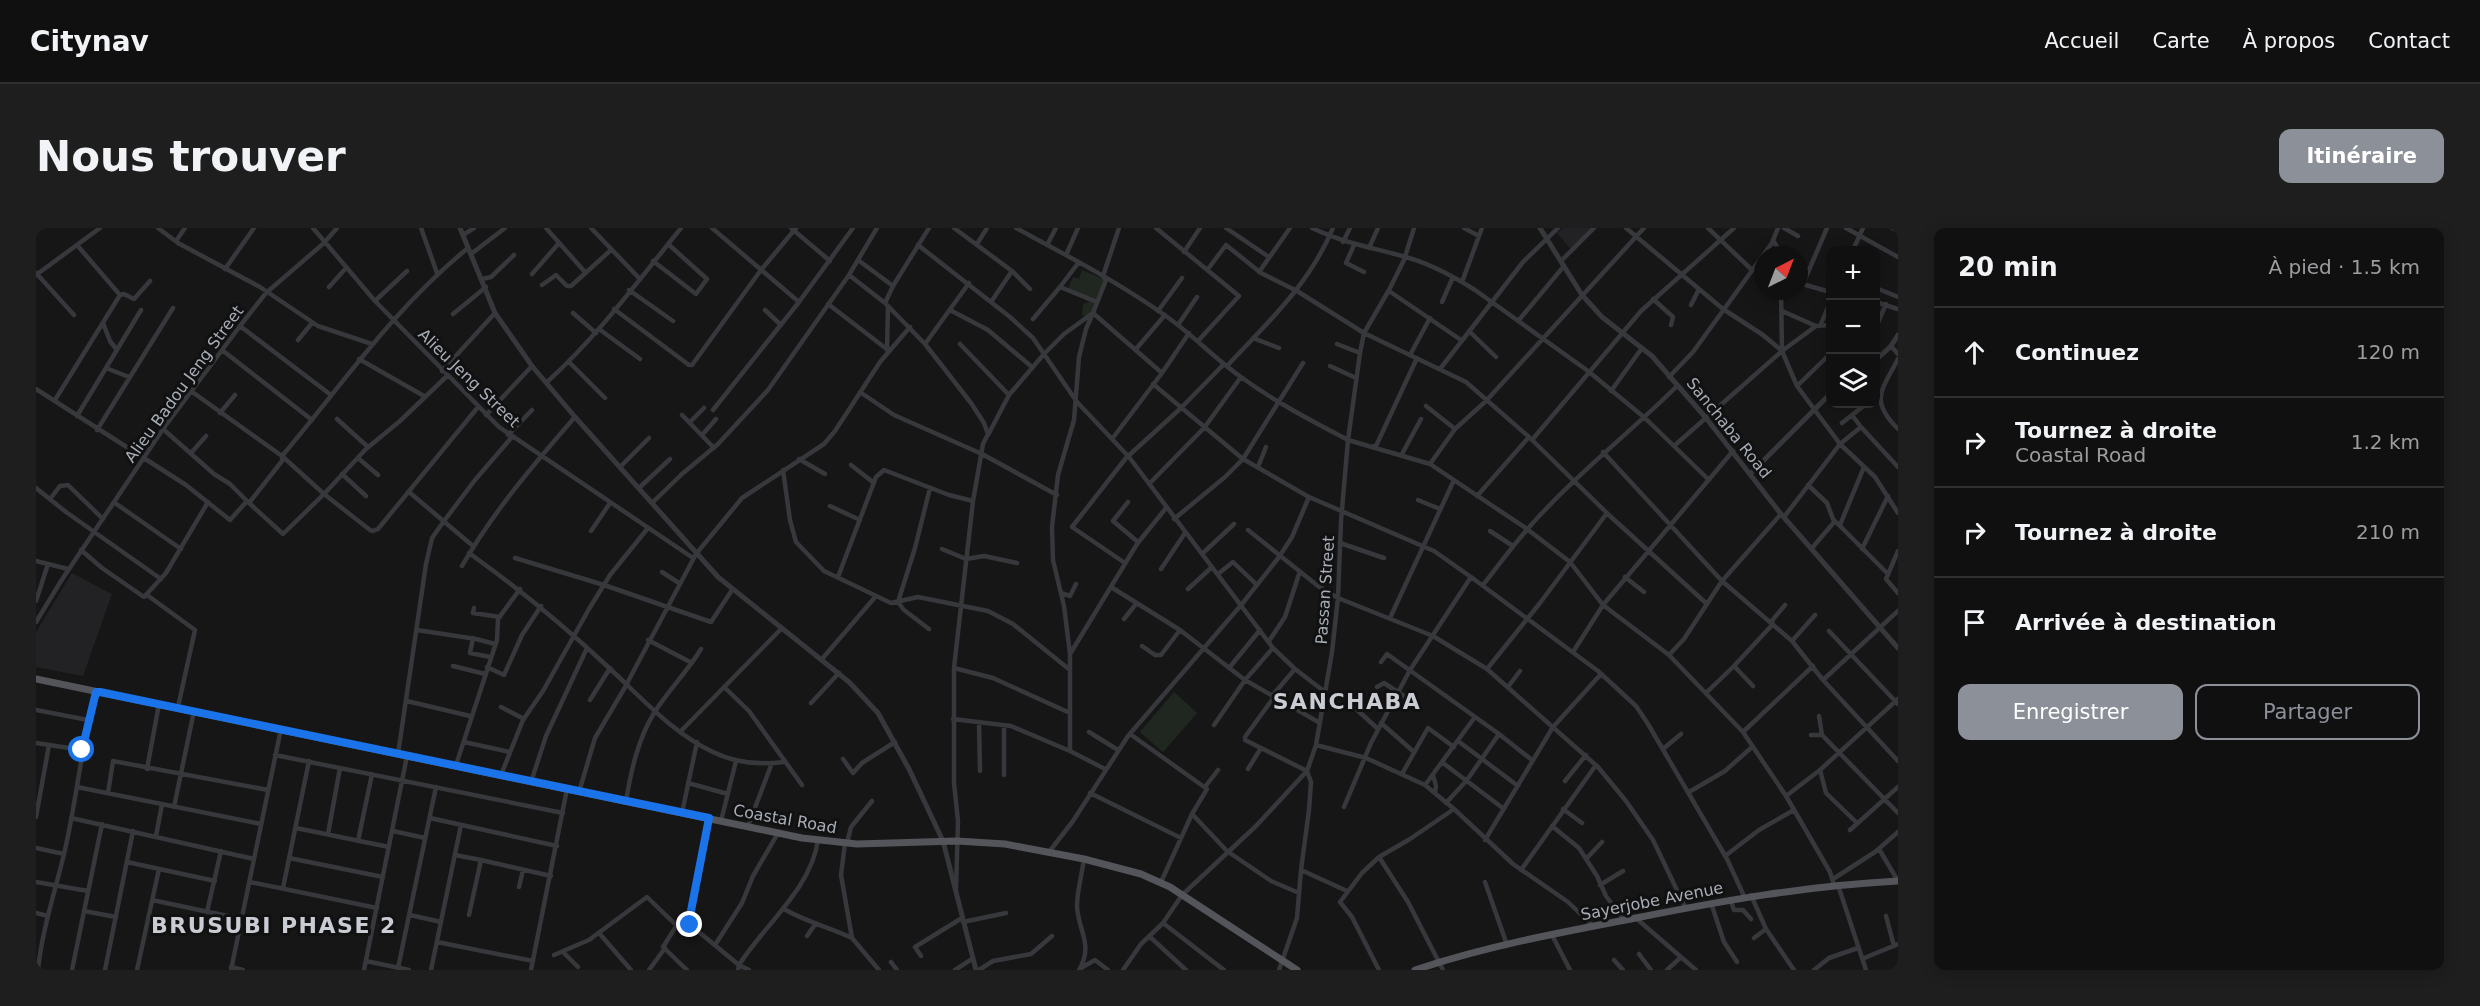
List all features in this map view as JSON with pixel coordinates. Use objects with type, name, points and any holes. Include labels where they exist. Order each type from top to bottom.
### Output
[{"type":"main road","name":"Coastal Road","points":[[36,679],[818,840],[846,843],[957,841],[1005,844],[1084,859],[1141,874],[1161,882],[1297,970]]},
{"type":"main road","name":"Sayerjobe Avenue","points":[[1415,970],[1507,945],[1685,907],[1835,883],[1898,881]]},
{"type":"street","points":[[74,315],[37,274],[100,228]]},
{"type":"street","points":[[158,228],[176,241],[260,287],[312,323],[372,344]]},
{"type":"street","points":[[176,241],[185,228]]},
{"type":"street","points":[[225,269],[254,228]]},
{"type":"street","name":"Alieu Jeng Street","points":[[313,228],[375,301],[442,371],[510,436],[694,556]]},
{"type":"street","name":"Alieu Badou Jeng Street","points":[[36,622],[68,569],[115,503],[163,429],[240,326],[266,293],[324,243],[337,228]]},
{"type":"street","points":[[421,228],[437,273]]},
{"type":"street","points":[[460,228],[486,286],[495,314],[532,366],[652,503],[694,556],[732,590],[839,673],[878,713],[895,742],[943,842],[972,959],[978,970],[993,961],[1031,954],[1052,936]]},
{"type":"street","points":[[463,235],[474,228]]},
{"type":"street","points":[[471,254],[505,228]]},
{"type":"street","points":[[546,228],[585,272]]},
{"type":"street","points":[[591,228],[639,278]]},
{"type":"street","points":[[547,382],[598,331],[681,228]]},
{"type":"street","points":[[712,228],[799,302]]},
{"type":"street","points":[[712,410],[799,302],[853,228]]},
{"type":"street","points":[[652,503],[714,448],[768,390],[849,275],[877,228]]},
{"type":"street","points":[[888,351],[887,304],[893,286],[929,228]]},
{"type":"street","points":[[954,228],[1012,271],[1030,289]]},
{"type":"street","points":[[977,244],[987,228]]},
{"type":"street","points":[[1016,228],[1103,276],[1165,315],[1240,377],[1278,403],[1348,440],[1376,446],[1417,358]]},
{"type":"street","points":[[1047,245],[1056,228]]},
{"type":"street","points":[[1066,255],[1078,228]]},
{"type":"street","points":[[1070,751],[1070,654],[1061,593],[1053,560],[1052,527],[1058,476],[1077,402],[1079,357],[1086,328],[1106,280],[1103,276],[1119,228]]},
{"type":"street","points":[[1156,228],[1239,296],[1198,341]]},
{"type":"street","points":[[1184,252],[1200,228]]},
{"type":"street","points":[[1226,228],[1269,257]]},
{"type":"street","points":[[1259,272],[1290,228]]},
{"type":"street","points":[[1312,228],[1343,242],[1405,256],[1461,282],[1519,320],[1588,371],[1645,418],[1709,480]]},
{"type":"street","points":[[1125,562],[1072,527],[1129,457],[1253,338],[1297,291],[1320,257],[1333,228]]},
{"type":"street","points":[[1343,242],[1350,228]]},
{"type":"street","points":[[1369,248],[1378,228]]},
{"type":"street","name":"Passan Street","points":[[1307,771],[1316,745],[1332,652],[1338,598],[1348,440],[1360,353],[1364,333],[1389,291],[1405,256],[1414,228]]},
{"type":"street","points":[[1464,228],[1479,236]]},
{"type":"street","points":[[1461,282],[1482,228]]},
{"type":"street","name":"Sanchaba Road","points":[[1540,228],[1582,295],[1595,310],[1642,348],[1670,377],[1733,451],[1782,515],[1898,648]]},
{"type":"street","points":[[1440,369],[1523,262],[1558,228]]},
{"type":"street","points":[[1519,320],[1594,228]]},
{"type":"street","points":[[1626,228],[1635,238],[1723,309],[1763,335],[1782,351]]},
{"type":"street","points":[[1430,464],[1455,429],[1486,400],[1644,228]]},
{"type":"street","points":[[1708,228],[1751,268]]},
{"type":"street","points":[[1477,496],[1531,438],[1621,331],[1681,273],[1734,228]]},
{"type":"street","points":[[1769,246],[1778,228]]},
{"type":"street","points":[[1784,228],[1797,236]]},
{"type":"street","points":[[1808,269],[1827,228]]},
{"type":"street","points":[[1846,228],[1898,257]]},
{"type":"street","points":[[1855,246],[1863,228]]},
{"type":"street","points":[[1892,228],[1898,231]]},
{"type":"street","points":[[614,309],[692,365],[794,229],[830,261]]},
{"type":"street","points":[[1773,240],[1776,246]]},
{"type":"street","points":[[532,273],[559,243]]},
{"type":"street","points":[[653,261],[696,294],[707,279],[668,244]]},
{"type":"street","points":[[918,244],[1033,338],[1077,402],[1129,457],[1273,648],[1295,669],[1325,692]]},
{"type":"street","points":[[77,245],[120,295]]},
{"type":"street","points":[[1208,269],[1226,245],[1259,272],[1297,291],[1364,333],[1466,382],[1531,438],[1607,513],[1707,604]]},
{"type":"street","points":[[1354,245],[1347,263],[1364,272]]},
{"type":"street","points":[[37,392],[55,400],[97,430],[186,485],[230,520],[282,461],[282,456],[393,320],[437,273],[468,248]]},
{"type":"street","points":[[542,285],[555,275],[567,286],[571,286],[611,250]]},
{"type":"street","points":[[482,279],[491,277],[514,255]]},
{"type":"street","points":[[858,260],[893,286]]},
{"type":"street","points":[[1034,319],[1079,262]]},
{"type":"street","points":[[1670,377],[1693,352],[1754,265]]},
{"type":"street","points":[[329,287],[346,268]]},
{"type":"street","points":[[375,301],[407,271]]},
{"type":"street","points":[[991,302],[1012,271]]},
{"type":"street","points":[[849,275],[887,304],[925,344],[980,415],[987,428],[987,438]]},
{"type":"street","points":[[1443,302],[1453,277]]},
{"type":"street","points":[[1158,311],[1182,278]]},
{"type":"street","points":[[120,295],[124,294],[134,299],[150,280]]},
{"type":"street","points":[[925,344],[969,284]]},
{"type":"street","points":[[453,314],[486,286]]},
{"type":"street","points":[[1808,286],[1826,291]]},
{"type":"street","points":[[1060,287],[1097,302]]},
{"type":"street","points":[[1691,305],[1699,289]]},
{"type":"street","points":[[629,290],[673,321]]},
{"type":"street","points":[[1880,290],[1898,297]]},
{"type":"street","points":[[1389,291],[1461,340]]},
{"type":"street","points":[[1880,314],[1886,292]]},
{"type":"street","points":[[55,400],[120,295]]},
{"type":"street","points":[[1178,325],[1197,297]]},
{"type":"street","points":[[1653,299],[1673,317],[1671,325]]},
{"type":"street","points":[[1781,300],[1782,351],[1797,386],[1840,444],[1875,477],[1898,513]]},
{"type":"street","points":[[1880,303],[1898,309]]},
{"type":"street","points":[[828,304],[888,351]]},
{"type":"street","points":[[97,430],[173,308]]},
{"type":"street","points":[[77,416],[141,310]]},
{"type":"street","points":[[765,310],[781,324]]},
{"type":"street","points":[[950,310],[988,330],[1032,367]]},
{"type":"street","points":[[1674,446],[1782,351],[1819,325],[1826,310]]},
{"type":"street","points":[[1782,311],[1819,325],[1826,325]]},
{"type":"street","points":[[956,894],[954,668],[973,501],[982,454],[987,438],[1009,394],[1064,334],[1093,313]]},
{"type":"street","points":[[1093,313],[1162,373]]},
{"type":"street","points":[[442,371],[495,314]]},
{"type":"street","points":[[573,314],[640,359]]},
{"type":"street","points":[[1136,349],[1165,315]]},
{"type":"street","points":[[1410,354],[1430,318]]},
{"type":"street","points":[[103,323],[110,341],[117,350]]},
{"type":"street","points":[[298,340],[312,323]]},
{"type":"street","points":[[240,326],[331,395]]},
{"type":"street","points":[[579,792],[595,738],[694,556],[742,498],[830,438],[888,351],[910,327]]},
{"type":"street","points":[[1469,331],[1496,357]]},
{"type":"street","points":[[1112,439],[1189,333]]},
{"type":"street","points":[[1880,356],[1891,346],[1898,335]]},
{"type":"street","points":[[1253,338],[1279,348]]},
{"type":"street","points":[[960,344],[1009,394]]},
{"type":"street","points":[[1337,344],[1360,353]]},
{"type":"street","points":[[1891,346],[1898,357],[1895,370],[1882,386],[1880,403],[1882,412],[1898,429]]},
{"type":"street","points":[[1611,391],[1642,348]]},
{"type":"street","points":[[222,350],[312,420]]},
{"type":"street","points":[[1797,386],[1826,358]]},
{"type":"street","points":[[359,359],[424,396]]},
{"type":"street","points":[[569,362],[605,398]]},
{"type":"street","points":[[1174,519],[1226,477],[1243,459],[1303,363]]},
{"type":"street","points":[[486,415],[532,366]]},
{"type":"street","points":[[1330,366],[1356,378]]},
{"type":"street","points":[[106,368],[129,377]]},
{"type":"street","points":[[163,429],[283,534],[368,447],[400,421],[447,376]]},
{"type":"street","points":[[1149,484],[1204,428],[1240,377]]},
{"type":"street","points":[[1153,384],[1243,459],[1309,497],[1434,551],[1573,652],[1636,706],[1689,792],[1766,929],[1794,970]]},
{"type":"street","points":[[1483,585],[1527,529],[1574,480],[1603,452],[1645,418],[1677,386]]},
{"type":"street","points":[[191,391],[282,456],[324,494],[373,531],[378,529],[478,407]]},
{"type":"street","points":[[861,392],[894,415],[982,454],[1057,495]]},
{"type":"street","points":[[220,413],[235,395]]},
{"type":"street","points":[[1750,474],[1826,398]]},
{"type":"street","points":[[1426,406],[1455,429]]},
{"type":"street","points":[[690,422],[704,408]]},
{"type":"street","points":[[1842,423],[1861,408]]},
{"type":"street","points":[[398,754],[426,564],[432,538],[475,480],[532,410]]},
{"type":"street","points":[[682,415],[714,448]]},
{"type":"street","points":[[1852,415],[1898,467]]},
{"type":"street","points":[[462,566],[484,529],[541,456],[576,417]]},
{"type":"street","points":[[337,419],[368,447]]},
{"type":"street","points":[[702,435],[716,419]]},
{"type":"street","points":[[1402,454],[1421,419]]},
{"type":"street","points":[[1669,655],[1684,639],[1722,580],[1782,515],[1840,444],[1861,427]]},
{"type":"street","points":[[191,453],[206,436]]},
{"type":"street","points":[[620,467],[649,438]]},
{"type":"street","points":[[1367,444],[1430,464],[1527,529],[1570,562],[1603,605],[1669,655],[1743,732],[1786,796],[1835,883],[1866,970]]},
{"type":"street","points":[[1258,467],[1266,447]]},
{"type":"street","points":[[1573,652],[1603,605],[1625,577],[1733,451]]},
{"type":"street","points":[[1603,452],[1722,580],[1792,641],[1823,680],[1898,761]]},
{"type":"street","points":[[358,458],[378,475]]},
{"type":"street","points":[[639,488],[670,459]]},
{"type":"street","points":[[799,459],[825,474]]},
{"type":"street","points":[[851,465],[874,483]]},
{"type":"street","points":[[1812,548],[1838,523],[1864,467]]},
{"type":"street","points":[[783,470],[790,520],[796,542],[824,571],[891,603],[918,597],[988,611],[1001,617],[1070,670]]},
{"type":"street","points":[[838,577],[874,483],[879,473],[884,470],[930,488],[973,501]]},
{"type":"street","points":[[342,474],[366,496]]},
{"type":"street","points":[[1390,618],[1454,480]]},
{"type":"street","points":[[50,499],[60,486],[68,485],[103,519]]},
{"type":"street","points":[[1808,485],[1827,503],[1838,523],[1887,573]]},
{"type":"street","points":[[36,488],[93,532],[161,579]]},
{"type":"street","points":[[898,602],[930,488]]},
{"type":"street","points":[[409,492],[473,546]]},
{"type":"street","points":[[1862,549],[1888,496]]},
{"type":"street","points":[[1049,852],[1130,734],[1242,604],[1279,557],[1292,537],[1309,497]]},
{"type":"street","points":[[1418,500],[1440,509]]},
{"type":"street","points":[[81,550],[102,568],[144,597],[161,579],[182,549],[208,502]]},
{"type":"street","points":[[1128,502],[1113,521],[1138,542]]},
{"type":"street","points":[[115,503],[182,549]]},
{"type":"street","points":[[591,531],[610,503]]},
{"type":"street","points":[[830,506],[860,520]]},
{"type":"street","points":[[1070,654],[1138,542],[1166,508]]},
{"type":"street","points":[[1487,669],[1527,620],[1607,513]]},
{"type":"street","points":[[1202,554],[1234,524]]},
{"type":"street","points":[[501,776],[524,719],[543,691],[604,585],[648,528]]},
{"type":"street","points":[[1248,530],[1299,574],[1338,598],[1433,636],[1487,669],[1508,687],[1586,755],[1630,807],[1653,840],[1685,907]]},
{"type":"street","points":[[1490,531],[1513,546]]},
{"type":"street","points":[[1161,569],[1185,533]]},
{"type":"street","points":[[1340,543],[1384,558]]},
{"type":"street","points":[[942,549],[966,559],[984,556],[1017,563]]},
{"type":"street","points":[[1898,551],[1886,579],[1898,593]]},
{"type":"street","points":[[469,553],[541,606],[655,712],[710,751],[736,761],[784,762]]},
{"type":"street","points":[[515,558],[604,585],[711,622],[732,590]]},
{"type":"street","points":[[36,561],[68,569]]},
{"type":"street","points":[[1218,574],[1233,562],[1257,585]]},
{"type":"street","points":[[36,601],[48,564]]},
{"type":"street","points":[[1188,589],[1212,567]]},
{"type":"street","points":[[662,572],[679,583]]},
{"type":"street","points":[[1269,641],[1285,617],[1299,574]]},
{"type":"street","points":[[1344,807],[1378,729],[1410,670],[1471,576]]},
{"type":"street","points":[[1625,577],[1644,592]]},
{"type":"street","points":[[1061,593],[1070,596],[1076,584]]},
{"type":"street","points":[[1111,587],[1180,630],[1245,680],[1320,723]]},
{"type":"street","points":[[456,765],[495,644],[500,617],[520,589]]},
{"type":"street","points":[[147,595],[193,628],[195,632],[177,707]]},
{"type":"street","points":[[822,659],[876,596]]},
{"type":"street","points":[[898,602],[904,610],[929,629]]},
{"type":"street","points":[[1124,620],[1136,604]]},
{"type":"street","points":[[1706,693],[1734,666],[1785,605]]},
{"type":"street","points":[[487,667],[504,675],[522,635],[541,606]]},
{"type":"street","points":[[474,608],[473,613],[500,617]]},
{"type":"street","points":[[1823,680],[1898,611]]},
{"type":"street","points":[[1792,641],[1815,615]]},
{"type":"street","points":[[681,731],[782,628]]},
{"type":"street","points":[[417,630],[473,638],[495,644]]},
{"type":"street","points":[[1142,646],[1155,655],[1161,655],[1180,630]]},
{"type":"street","points":[[1229,668],[1260,630]]},
{"type":"street","points":[[1786,796],[1820,770],[1897,701],[1830,631]]},
{"type":"street","points":[[473,638],[470,654],[490,657]]},
{"type":"street","points":[[648,640],[692,663]]},
{"type":"street","points":[[531,782],[546,736],[587,648]]},
{"type":"street","points":[[1214,725],[1245,680],[1273,648]]},
{"type":"street","points":[[626,801],[640,739],[655,712],[701,649]]},
{"type":"street","points":[[1381,662],[1387,654],[1532,760]]},
{"type":"street","points":[[453,666],[485,674]]},
{"type":"street","points":[[1734,666],[1753,686]]},
{"type":"street","points":[[1743,732],[1813,666]]},
{"type":"street","points":[[590,700],[610,668]]},
{"type":"street","points":[[954,668],[993,678],[1070,713]]},
{"type":"street","points":[[1279,970],[1297,918],[1311,782],[1307,771],[1247,742],[1245,737],[1295,669]]},
{"type":"street","points":[[1508,687],[1520,671]]},
{"type":"street","points":[[811,703],[839,673]]},
{"type":"street","points":[[1485,840],[1553,727],[1600,674]]},
{"type":"street","points":[[1377,687],[1384,683],[1410,700]]},
{"type":"street","points":[[724,687],[749,711],[802,785]]},
{"type":"street","points":[[38,970],[39,948],[64,854],[82,750],[96,692]]},
{"type":"street","points":[[407,701],[470,717]]},
{"type":"street","points":[[147,769],[159,704]]},
{"type":"street","points":[[501,707],[524,719]]},
{"type":"street","points":[[1355,708],[1378,729]]},
{"type":"street","points":[[36,710],[88,720]]},
{"type":"street","points":[[174,807],[194,711]]},
{"type":"street","points":[[1819,716],[1822,735],[1898,813]]},
{"type":"street","points":[[1425,785],[1475,717]]},
{"type":"street","points":[[953,719],[1011,726],[1070,751],[1105,769]]},
{"type":"street","points":[[979,722],[980,771]]},
{"type":"street","points":[[1381,723],[1414,752]]},
{"type":"street","points":[[1004,726],[1005,775]]},
{"type":"street","points":[[1402,774],[1430,728],[1454,747]]},
{"type":"street","points":[[243,970],[231,969],[281,729]]},
{"type":"street","points":[[1089,732],[1118,750]]},
{"type":"street","points":[[1130,734],[1205,787]]},
{"type":"street","points":[[1446,803],[1467,780],[1499,734]]},
{"type":"street","points":[[1663,749],[1681,734]]},
{"type":"street","points":[[1811,735],[1822,735]]},
{"type":"street","points":[[1458,741],[1518,786]]},
{"type":"street","points":[[36,742],[82,750]]},
{"type":"street","points":[[464,742],[510,752]]},
{"type":"street","points":[[682,813],[697,742]]},
{"type":"street","points":[[843,759],[853,773],[862,764],[895,742]]},
{"type":"street","points":[[36,817],[49,745]]},
{"type":"street","points":[[1316,745],[1366,758],[1425,785],[1454,809],[1485,840],[1521,870],[1568,903],[1593,926]]},
{"type":"street","points":[[1689,792],[1725,771],[1752,747]]},
{"type":"street","points":[[1248,769],[1261,748]]},
{"type":"street","points":[[275,754],[563,813]]},
{"type":"street","points":[[1564,781],[1586,755]]},
{"type":"street","points":[[364,970],[404,781],[407,756]]},
{"type":"street","points":[[108,793],[113,761],[181,776],[268,790]]},
{"type":"street","points":[[283,888],[309,761]]},
{"type":"street","points":[[722,821],[736,761]]},
{"type":"street","points":[[748,826],[772,763]]},
{"type":"street","points":[[1443,763],[1504,809]]},
{"type":"street","points":[[1521,870],[1596,765]]},
{"type":"street","points":[[327,834],[340,768]]},
{"type":"street","points":[[1161,882],[1192,813],[1207,790],[1205,787],[1218,770]]},
{"type":"street","points":[[1820,770],[1826,793],[1857,823]]},
{"type":"street","points":[[1123,970],[1132,955],[1162,923],[1182,895],[1256,826],[1307,771]]},
{"type":"street","points":[[358,841],[372,774]]},
{"type":"street","points":[[1433,775],[1435,793]]},
{"type":"street","points":[[1300,778],[1311,782]]},
{"type":"street","points":[[688,783],[728,794]]},
{"type":"street","points":[[77,787],[261,824]]},
{"type":"street","points":[[1850,830],[1898,787]]},
{"type":"street","points":[[398,968],[436,788]]},
{"type":"street","points":[[531,970],[567,789]]},
{"type":"street","points":[[1090,793],[1181,838]]},
{"type":"street","points":[[852,938],[841,874],[851,826],[872,801]]},
{"type":"street","points":[[156,837],[162,804]]},
{"type":"street","points":[[1379,970],[1352,917],[1341,904],[1347,891],[1379,857],[1454,809]]},
{"type":"street","points":[[1563,809],[1582,823]]},
{"type":"street","points":[[1725,856],[1759,830],[1794,810]]},
{"type":"street","points":[[1192,813],[1227,851],[1271,881],[1299,892]]},
{"type":"street","points":[[71,818],[254,859]]},
{"type":"street","points":[[430,818],[557,846]]},
{"type":"street","points":[[690,925],[709,818]]},
{"type":"street","points":[[72,970],[102,824]]},
{"type":"street","points":[[431,970],[461,825]]},
{"type":"street","points":[[1552,826],[1579,848],[1600,885],[1624,920]]},
{"type":"street","points":[[296,828],[389,847]]},
{"type":"street","points":[[105,970],[133,831]]},
{"type":"street","points":[[393,831],[425,838]]},
{"type":"street","points":[[1835,883],[1898,832]]},
{"type":"street","points":[[715,945],[742,903],[753,876],[778,833]]},
{"type":"street","points":[[739,967],[748,950],[784,909],[815,857],[818,840]]},
{"type":"street","points":[[1586,859],[1602,842]]},
{"type":"street","points":[[36,848],[64,854]]},
{"type":"street","points":[[1879,849],[1898,881]]},
{"type":"street","points":[[207,912],[221,851]]},
{"type":"street","points":[[455,855],[551,876]]},
{"type":"street","points":[[1379,857],[1408,902],[1443,970]]},
{"type":"street","points":[[289,858],[383,877]]},
{"type":"street","points":[[1080,969],[1086,953],[1086,943],[1077,902],[1084,859]]},
{"type":"street","points":[[469,915],[481,860]]},
{"type":"street","points":[[127,862],[215,881]]},
{"type":"street","points":[[137,970],[159,869]]},
{"type":"street","points":[[519,887],[523,870]]},
{"type":"street","points":[[1301,870],[1347,891]]},
{"type":"street","points":[[1600,885],[1623,871]]},
{"type":"street","points":[[36,882],[88,891]]},
{"type":"street","points":[[250,882],[377,908]]},
{"type":"street","points":[[1485,882],[1507,945]]},
{"type":"street","points":[[554,955],[589,940],[647,897],[677,926]]},
{"type":"street","points":[[1730,899],[1734,910],[1743,910],[1750,919]]},
{"type":"street","points":[[152,900],[242,920]]},
{"type":"street","points":[[1711,903],[1724,942],[1737,962]]},
{"type":"street","points":[[784,909],[799,918],[852,938],[877,969]]},
{"type":"street","points":[[84,911],[116,917]]},
{"type":"street","points":[[36,913],[48,916]]},
{"type":"street","points":[[921,956],[915,947],[963,920],[1006,913]]},
{"type":"street","points":[[410,915],[441,922]]},
{"type":"street","points":[[1862,959],[1896,945],[1886,916]]},
{"type":"street","points":[[1636,918],[1696,970]]},
{"type":"street","points":[[649,970],[683,920],[739,967],[749,970]]},
{"type":"street","points":[[807,936],[816,923]]},
{"type":"street","points":[[1162,923],[1224,970]]},
{"type":"street","points":[[1754,938],[1766,929]]},
{"type":"street","points":[[599,933],[631,970]]},
{"type":"street","points":[[1552,935],[1570,970]]},
{"type":"street","points":[[1149,936],[1186,970]]},
{"type":"street","points":[[437,942],[533,962]]},
{"type":"street","points":[[664,948],[687,970]]},
{"type":"street","points":[[1814,970],[1829,958],[1858,948]]},
{"type":"street","points":[[563,951],[578,967]]},
{"type":"street","points":[[1639,954],[1651,970]]},
{"type":"street","points":[[1667,970],[1680,958]]},
{"type":"street","points":[[955,970],[972,959]]},
{"type":"street","points":[[1080,969],[1095,960],[1108,970]]},
{"type":"street","points":[[1614,960],[1623,970]]},
{"type":"street","points":[[366,961],[409,970]]},
{"type":"street","points":[[891,962],[897,970]]},
{"type":"shaded area","points":[[1563,228],[1596,228],[1573,252],[1557,233]]},
{"type":"shaded area","points":[[1082,270],[1106,280],[1093,313],[1086,319],[1082,314],[1083,304],[1090,302],[1068,289],[1073,277],[1079,279]]},
{"type":"shaded area","points":[[72,573],[112,594],[83,676],[36,667],[36,632]]},
{"type":"shaded area","points":[[1174,692],[1197,713],[1163,752],[1140,732]]},
{"type":"district","name":"SANCHABA","points":[[1347,701]]},
{"type":"district","name":"BRUSUBI PHASE 2","points":[[274,925]]},
{"type":"route","points":[[82,750],[96,692],[100,692],[709,818],[690,925]]}]
